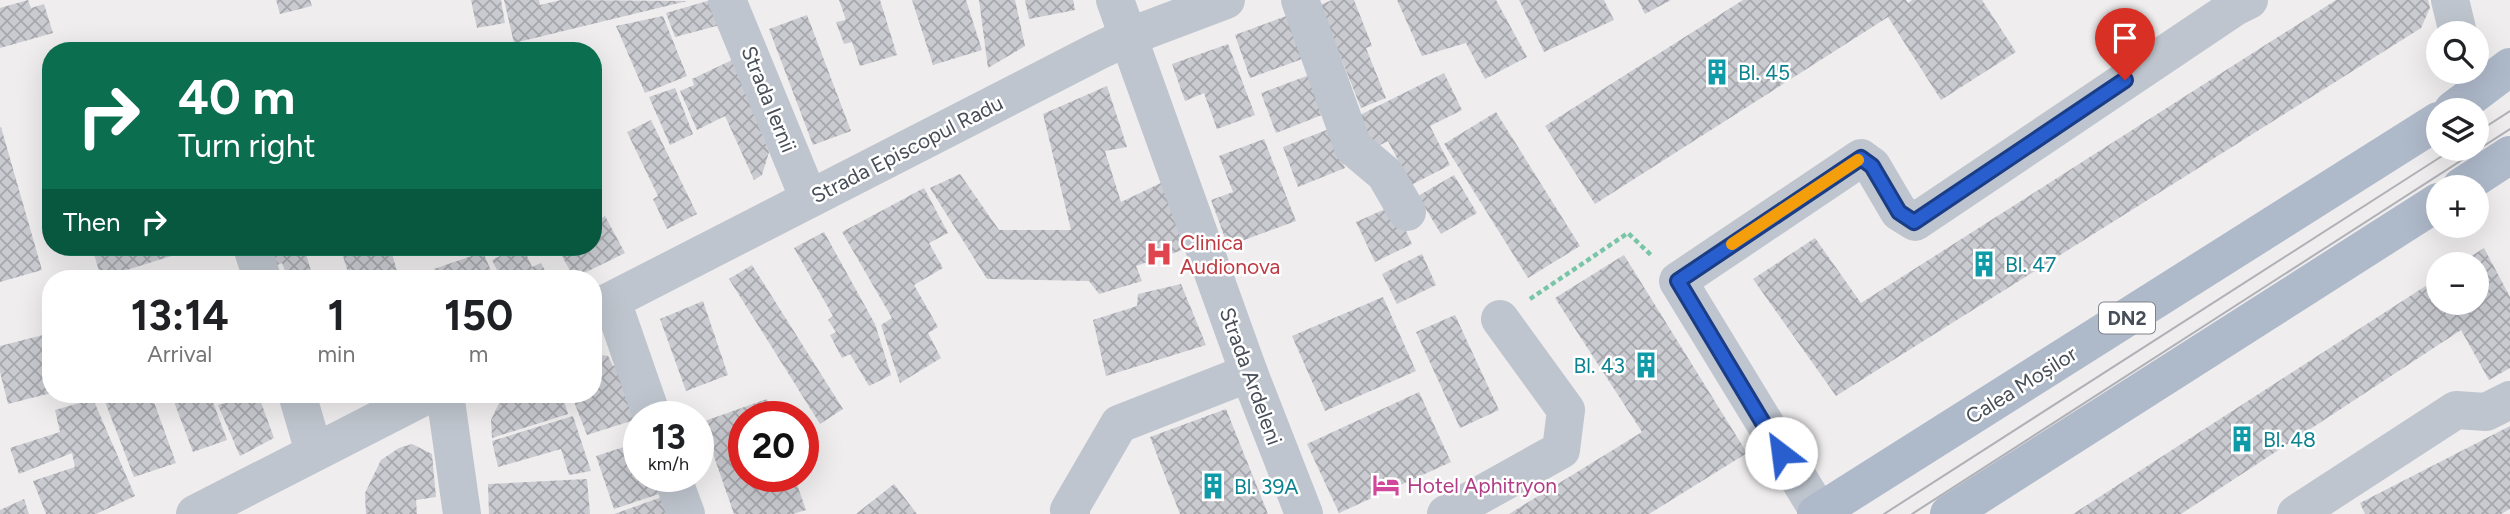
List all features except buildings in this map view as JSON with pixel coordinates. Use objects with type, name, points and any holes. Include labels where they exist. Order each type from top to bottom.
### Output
[{"type":"main road","points":[[2465,93],[2510,67]]},
{"type":"main road","name":"Calea Moșilor","points":[[1817,513],[2426,129]]},
{"type":"main road","points":[[2481,175],[2509,158]]},
{"type":"main road","points":[[1949,514],[2426,210]]},
{"type":"street","name":"Strada Iernii","points":[[727,0],[808,199]]},
{"type":"street","name":"Strada Ardeleni","points":[[1115,0],[1249,373],[1304,514]]},
{"type":"street","name":"Strada Episcopul Radu","points":[[602,306],[1128,37],[1226,0]]},
{"type":"street","points":[[1300,0],[1353,147],[1385,174],[1407,212]]},
{"type":"street","points":[[1817,513],[1678,281],[1861,158],[1872,166],[1899,212],[1914,222],[2249,0]]},
{"type":"street","points":[[2450,0],[2455,21]]},
{"type":"street","points":[[602,306],[645,401]]},
{"type":"street","points":[[1446,514],[1561,450],[1566,410],[1500,319]]},
{"type":"street","points":[[1068,513],[1119,424],[1249,373]]},
{"type":"street","points":[[2296,514],[2456,410],[2486,412],[2510,400]]},
{"type":"street","points":[[300,403],[314,452]]},
{"type":"street","points":[[195,514],[411,403]]},
{"type":"street","points":[[446,403],[462,514]]},
{"type":"street","points":[[678,492],[686,514]]},
{"type":"path","points":[[1500,319],[1628,233],[1678,281]]},
{"type":"tram line","points":[[2489,125],[2510,111]]},
{"type":"tram line","points":[[1912,514],[2510,129]]},
{"type":"tram line","points":[[1884,514],[2434,161]]},
{"type":"slow traffic","points":[[1732,244],[1858,160]]},
{"type":"place","name":"Bl. 45","points":[[1717,72]]},
{"type":"place","name":"Clinica Audionova","points":[[1159,254]]},
{"type":"place","name":"Bl. 47","points":[[1984,264]]},
{"type":"place","name":"Bl. 43","points":[[1646,365]]},
{"type":"place","name":"Bl. 48","points":[[2242,439]]},
{"type":"place","name":"Hotel Aphitryon","points":[[1386,485]]},
{"type":"place","name":"Bl. 39A","points":[[1213,486]]},
{"type":"route","points":[[1781,453],[1678,281],[1861,158],[1872,166],[1899,212],[1914,222],[2125,80]]}]
